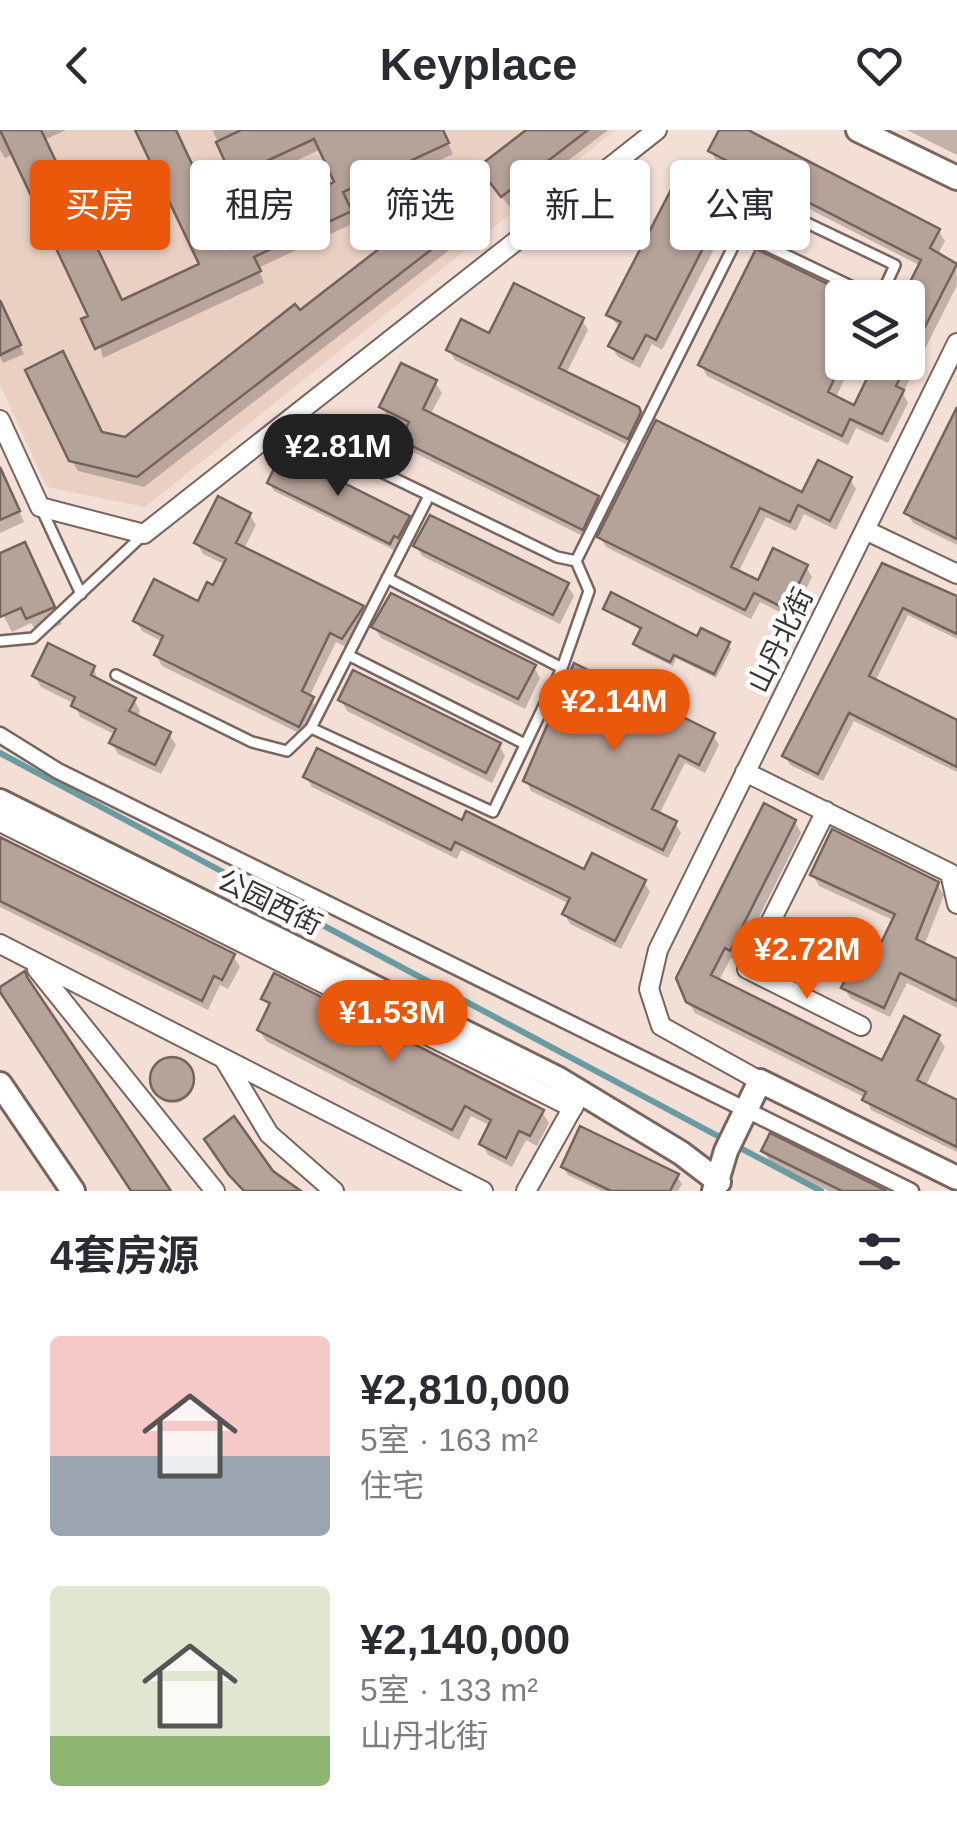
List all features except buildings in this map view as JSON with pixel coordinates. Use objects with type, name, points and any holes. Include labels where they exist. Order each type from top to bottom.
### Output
[{"type":"street","points":[[0,420],[40,507],[144,534],[657,130]]},
{"type":"street","points":[[858,130],[957,178]]},
{"type":"street","name":"山丹北街","points":[[760,1081],[661,1026],[649,990],[658,950],[957,343]]},
{"type":"street","points":[[865,530],[957,574]]},
{"type":"street","points":[[0,735],[58,771],[745,1116],[912,1191]]},
{"type":"street","points":[[746,772],[950,872],[957,904]]},
{"type":"street","name":"公园西街","points":[[0,801],[577,1100],[716,1186]]},
{"type":"street","points":[[826,811],[746,968],[861,1026]]},
{"type":"street","points":[[0,822],[577,1100],[526,1191]]},
{"type":"street","points":[[0,944],[483,1191]]},
{"type":"street","points":[[31,961],[215,1191]]},
{"type":"street","points":[[224,1059],[270,1134],[334,1191]]},
{"type":"street","points":[[716,1186],[726,1152],[760,1081],[957,1178]]},
{"type":"street","points":[[0,1084],[73,1191]]},
{"type":"lane","points":[[810,225],[895,265],[887,280]]},
{"type":"lane","points":[[310,728],[493,812],[562,668],[589,591],[576,561],[732,250]]},
{"type":"lane","points":[[776,250],[840,280]]},
{"type":"lane","points":[[295,416],[323,444],[557,557],[576,561]]},
{"type":"lane","points":[[116,676],[252,742],[288,751],[310,728],[429,496]]},
{"type":"lane","points":[[40,507],[81,594]]},
{"type":"lane","points":[[0,642],[32,638],[144,534]]},
{"type":"lane","points":[[387,578],[562,668]]},
{"type":"lane","points":[[348,655],[525,744]]},
{"type":"shaded area","points":[[0,130],[615,130],[578,160],[510,160],[510,214],[490,230],[490,160],[350,160],[350,250],[465,250],[145,507],[47,487],[0,385]]},
{"type":"waterway","points":[[0,753],[821,1191]]}]
